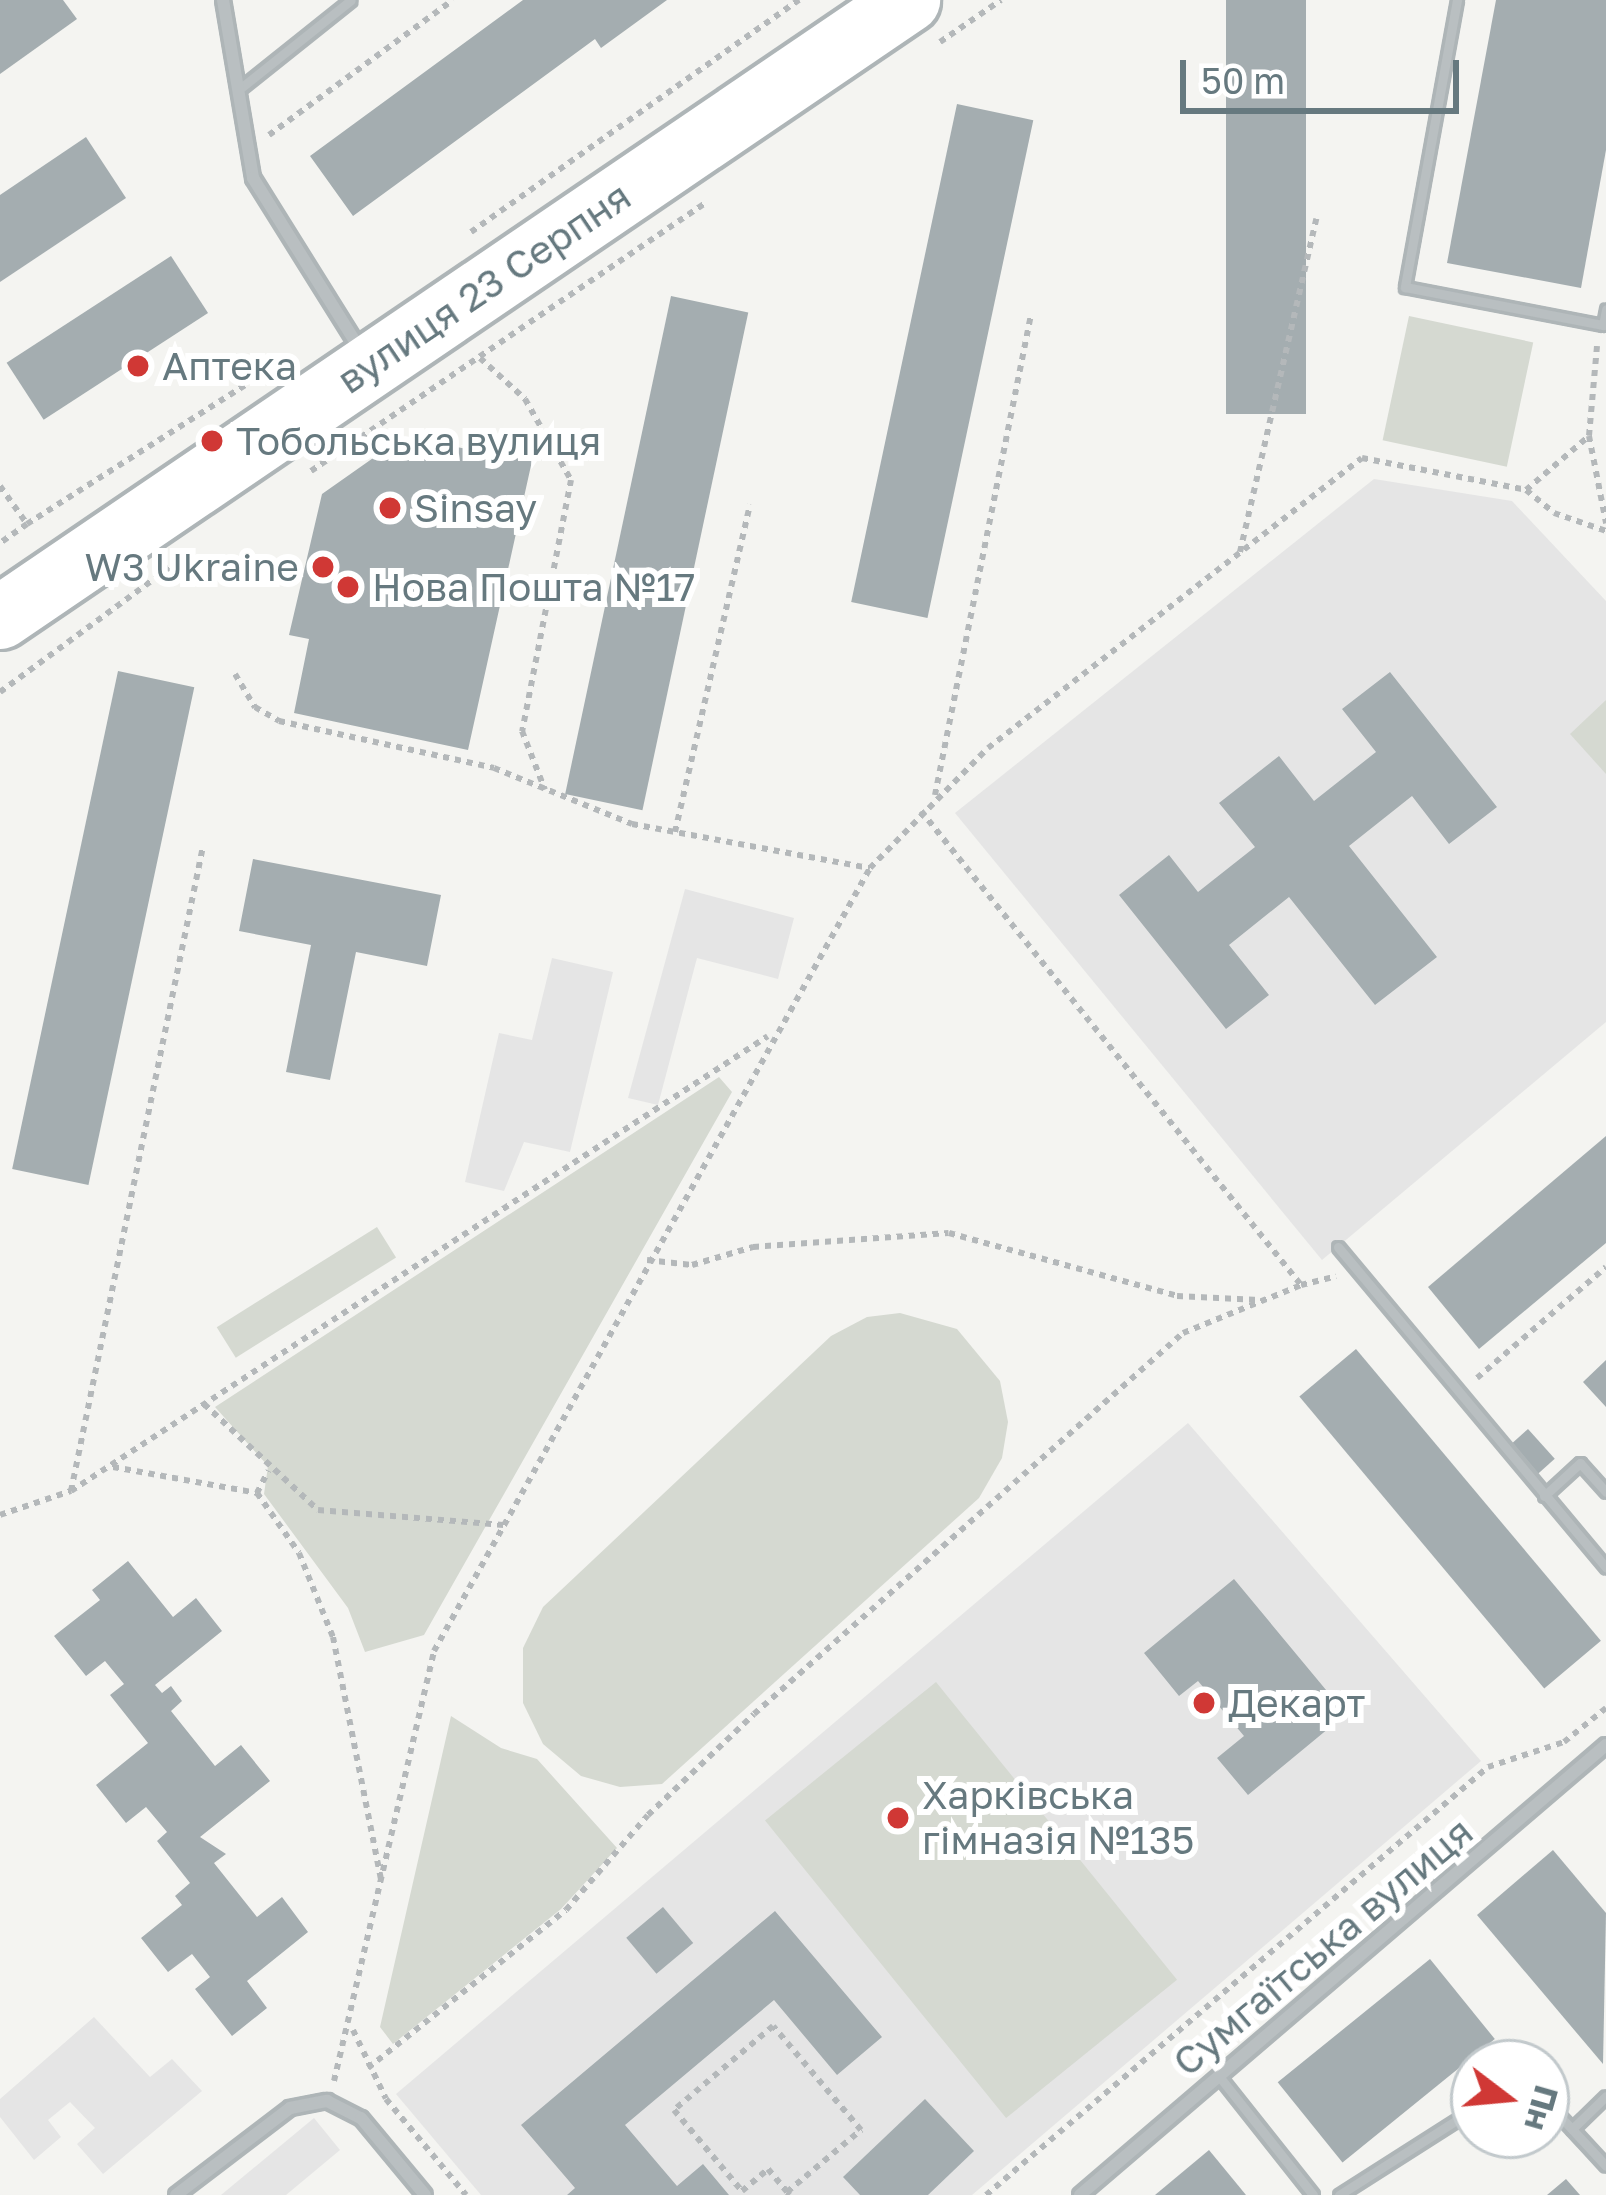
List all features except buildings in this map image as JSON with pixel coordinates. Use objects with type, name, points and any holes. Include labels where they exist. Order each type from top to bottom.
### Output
[{"type":"street","points":[[223,0],[242,87],[253,178],[356,344]]},
{"type":"street","name":"вулиця 23 Серпня","points":[[0,616],[356,344],[917,26]]},
{"type":"street","name":"Сумгаїтська вулиця","points":[[1080,2195],[1606,1745]]},
{"type":"street","points":[[176,2195],[290,2108],[327,2101],[361,2118],[425,2195]]},
{"type":"lane","points":[[242,87],[352,0]]},
{"type":"lane","points":[[1457,0],[1405,287],[1603,325],[1606,309]]},
{"type":"lane","points":[[1338,1247],[1606,1568]]},
{"type":"lane","points":[[1544,1496],[1580,1462],[1606,1492]]},
{"type":"lane","points":[[1218,2075],[1313,2195]]},
{"type":"lane","points":[[1606,2096],[1572,2129],[1606,2166]]},
{"type":"lane","points":[[1339,2195],[1450,2124]]},
{"type":"path","points":[[252,148],[453,0]]},
{"type":"path","points":[[456,242],[799,0]]},
{"type":"path","points":[[917,26],[1001,0]]},
{"type":"path","points":[[306,474],[716,195]]},
{"type":"path","points":[[1239,556],[1316,219]]},
{"type":"path","points":[[934,799],[1031,315]]},
{"type":"path","points":[[327,2101],[351,2026],[434,1651],[771,1034],[870,868],[921,811],[988,748],[1362,458],[1526,490],[1554,513],[1606,527],[1589,436],[1588,380],[1603,325]]},
{"type":"path","points":[[0,543],[356,344]]},
{"type":"path","points":[[480,358],[525,399],[571,480],[522,731],[546,794]]},
{"type":"path","points":[[1526,490],[1589,436]]},
{"type":"path","points":[[0,486],[27,524]]},
{"type":"path","points":[[675,832],[750,503]]},
{"type":"path","points":[[0,692],[190,552]]},
{"type":"path","points":[[236,674],[255,707],[279,722],[494,768],[546,794],[675,832],[870,868]]},
{"type":"path","points":[[921,811],[1301,1286]]},
{"type":"path","points":[[71,1491],[203,846]]},
{"type":"path","points":[[0,1515],[71,1491],[771,1034]]},
{"type":"path","points":[[647,1260],[692,1265],[753,1247],[949,1233],[1177,1296],[1263,1300]]},
{"type":"path","points":[[1459,1394],[1606,1267]]},
{"type":"path","points":[[368,2068],[566,1910],[724,1743],[1173,1342],[1263,1300],[1356,1270]]},
{"type":"path","points":[[204,1404],[268,1471],[318,1510],[503,1525]]},
{"type":"path","points":[[109,1466],[257,1493],[299,1553],[333,1637],[382,1887]]},
{"type":"path","points":[[257,1493],[268,1471]]},
{"type":"path","points":[[986,2195],[1488,1767],[1564,1742],[1606,1708]]},
{"type":"path","points":[[351,2026],[368,2068],[466,2195]]},
{"type":"path","points":[[773,2026],[860,2130],[788,2193],[768,2169],[742,2191],[674,2110],[773,2026]]},
{"type":"shaded area","points":[[1409,316],[1533,342],[1507,467],[1383,440]]},
{"type":"shaded area","points":[[1374,479],[1512,501],[1606,601],[1606,1022],[1322,1260],[955,813]]},
{"type":"shaded area","points":[[1606,700],[1606,774],[1570,734]]},
{"type":"shaded area","points":[[685,889],[794,918],[778,979],[697,958],[658,1105],[628,1098]]},
{"type":"shaded area","points":[[552,958],[613,972],[570,1152],[524,1142],[504,1191],[465,1182],[499,1033],[532,1040]]},
{"type":"shaded area","points":[[719,1077],[732,1092],[424,1635],[365,1652],[348,1608],[264,1494],[268,1466],[215,1407]]},
{"type":"shaded area","points":[[377,1227],[396,1258],[236,1358],[217,1327]]},
{"type":"shaded area","points":[[900,1313],[957,1329],[1000,1381],[1008,1422],[1002,1458],[979,1498],[662,1784],[620,1787],[581,1776],[543,1744],[523,1703],[523,1648],[543,1607],[831,1336],[867,1317]]},
{"type":"shaded area","name":"Харківська гімназія №135","points":[[1188,1423],[1481,1761],[972,2195],[481,2195],[396,2094]]},
{"type":"shaded area","points":[[936,1682],[1177,1980],[1006,2118],[765,1820]]},
{"type":"shaded area","points":[[451,1716],[501,1748],[537,1759],[617,1848],[561,1909],[393,2044],[380,2027]]},
{"type":"shaded area","points":[[94,2017],[150,2077],[172,2059],[202,2091],[103,2174],[77,2144],[95,2128],[70,2102],[48,2120],[61,2137],[34,2160],[0,2117],[0,2099]]},
{"type":"shaded area","points":[[314,2118],[340,2150],[286,2195],[221,2195]]},
{"type":"place","name":"Аптека","points":[[138,366]]},
{"type":"place","name":"Тобольська вулиця","points":[[212,441]]},
{"type":"place","name":"Sinsay","points":[[390,508]]},
{"type":"place","name":"W3 Ukraine","points":[[323,567]]},
{"type":"place","name":"Нова Пошта №17","points":[[348,587]]},
{"type":"place","name":"Декарт","points":[[1204,1703]]},
{"type":"place","name":"Харківська гімназія №135","points":[[898,1818]]}]
